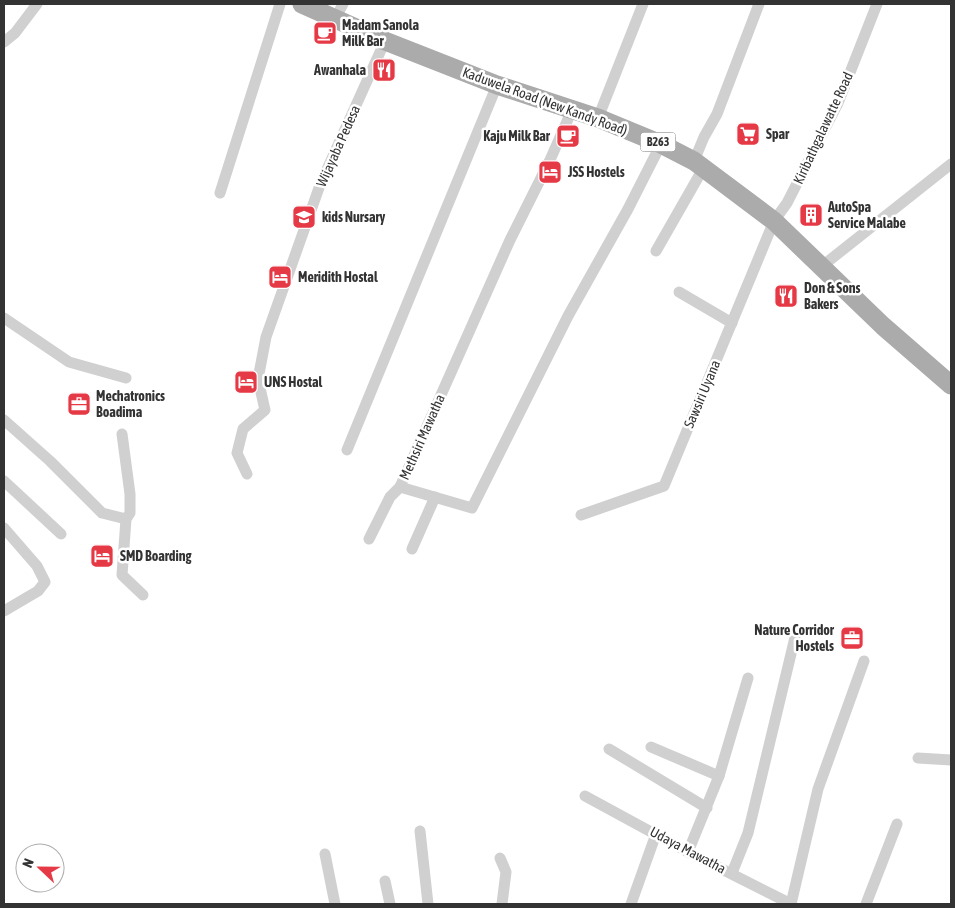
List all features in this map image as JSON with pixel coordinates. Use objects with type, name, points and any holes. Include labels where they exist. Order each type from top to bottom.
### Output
[{"type":"main road","name":"Kaduwela Road (New Kandy Road)","points":[[302,4],[339,11],[385,41],[496,85],[598,118],[661,144],[699,164],[774,222],[883,326],[951,385]]},
{"type":"street","points":[[4,42],[15,33],[37,4]]},
{"type":"street","points":[[220,193],[280,4]]},
{"type":"street","points":[[598,118],[643,4]]},
{"type":"street","points":[[656,251],[699,164],[759,4]]},
{"type":"street","name":"Kiribathgalawatte Road","points":[[774,222],[787,203],[838,102],[877,4]]},
{"type":"street","name":"Wijayaba Pedesa","points":[[247,474],[237,453],[243,429],[264,410],[258,379],[266,337],[320,185],[385,41]]},
{"type":"street","points":[[347,450],[496,85]]},
{"type":"street","name":"Methsiri Mawatha","points":[[572,110],[550,160],[506,249],[400,487],[472,508],[568,316],[628,209],[661,144]]},
{"type":"street","points":[[821,267],[951,164]]},
{"type":"street","name":"Sawsiri Uyana","points":[[581,515],[664,486],[774,222]]},
{"type":"street","points":[[679,292],[732,323]]},
{"type":"street","points":[[4,318],[69,362],[126,378]]},
{"type":"street","points":[[4,420],[50,461],[102,513],[126,519]]},
{"type":"street","points":[[122,434],[130,494],[130,512],[126,519],[122,575],[143,595]]},
{"type":"street","points":[[4,481],[62,534]]},
{"type":"street","points":[[370,539],[390,498],[400,487]]},
{"type":"street","points":[[412,549],[435,497]]},
{"type":"street","points":[[4,529],[37,566],[45,582],[38,591],[4,611]]},
{"type":"street","points":[[732,873],[748,833],[797,629]]},
{"type":"street","points":[[791,904],[818,788],[864,661]]},
{"type":"street","points":[[688,852],[719,776],[748,678]]},
{"type":"street","points":[[651,747],[719,776]]},
{"type":"street","points":[[609,749],[707,808]]},
{"type":"street","points":[[918,758],[951,760]]},
{"type":"street","name":"Udaya Mawatha","points":[[585,796],[688,852],[791,904]]},
{"type":"street","points":[[866,904],[897,824]]},
{"type":"street","points":[[420,831],[428,904]]},
{"type":"street","points":[[631,904],[656,834]]},
{"type":"street","points":[[325,854],[335,904]]},
{"type":"street","points":[[500,858],[506,872],[502,904]]},
{"type":"street","points":[[385,881],[390,904]]},
{"type":"place","name":"Madam Sanola Milk Bar","points":[[325,33]]},
{"type":"place","name":"Awanhala","points":[[384,70]]},
{"type":"place","name":"Spar","points":[[748,134]]},
{"type":"place","name":"Kaju Milk Bar","points":[[568,136]]},
{"type":"place","name":"JSS Hostels","points":[[550,172]]},
{"type":"place","name":"AutoSpa Service Malabe","points":[[811,215]]},
{"type":"place","name":"kids Nursary","points":[[304,217]]},
{"type":"place","name":"Meridith Hostal","points":[[280,277]]},
{"type":"place","name":"Don & Sons Bakers","points":[[786,296]]},
{"type":"place","name":"UNS Hostal","points":[[246,382]]},
{"type":"place","name":"Mechatronics Boadima","points":[[79,404]]},
{"type":"place","name":"SMD Boarding","points":[[102,556]]},
{"type":"place","name":"Nature Corridor Hostels","points":[[852,638]]}]
